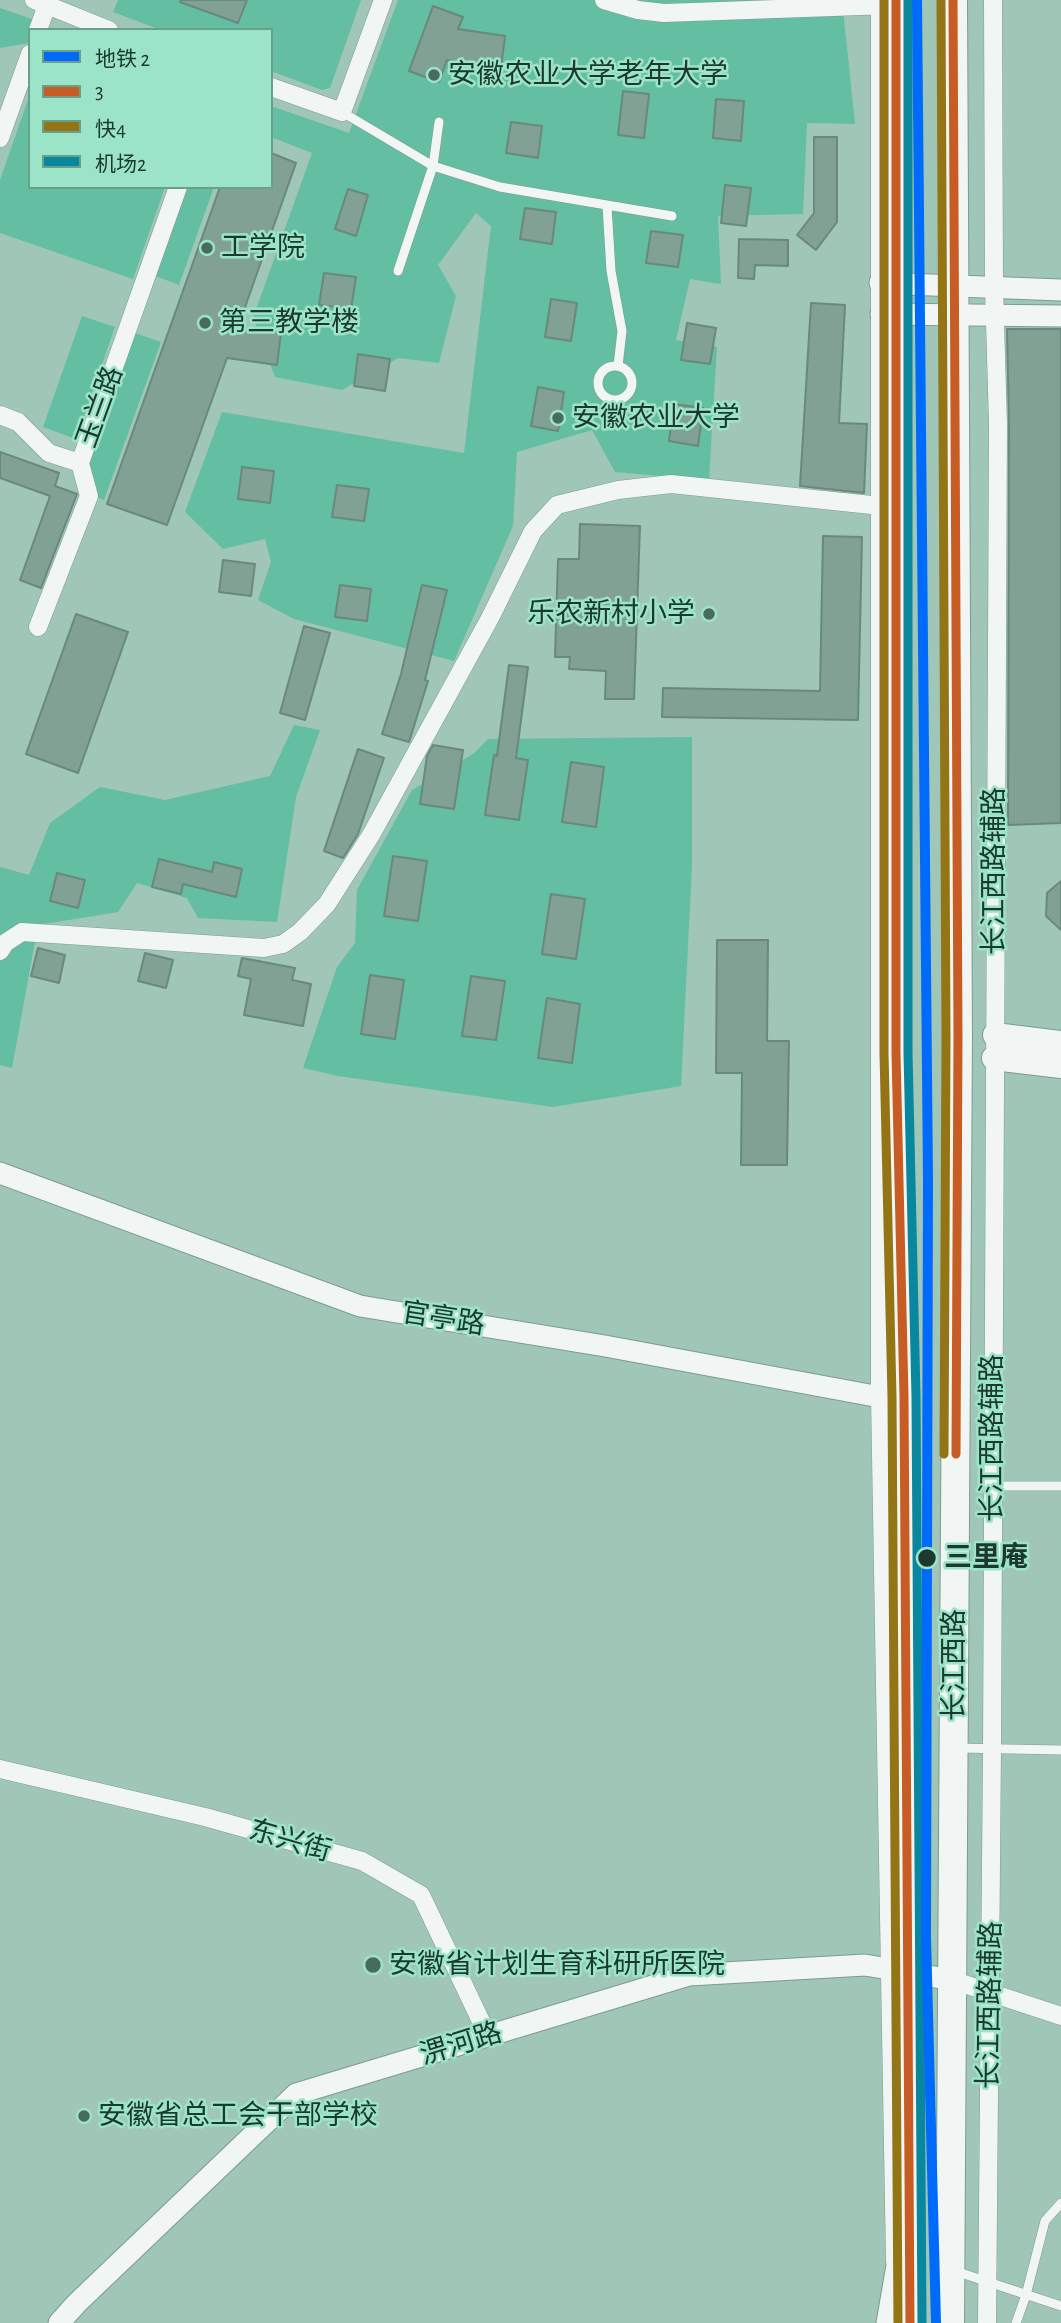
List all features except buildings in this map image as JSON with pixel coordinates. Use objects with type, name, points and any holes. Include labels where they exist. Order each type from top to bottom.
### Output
[{"type":"highway","name":"长江西路","points":[[950,2323],[958,1036],[953,0]]},
{"type":"highway","name":"长江西路","points":[[888,3],[888,314],[896,1053],[892,1397],[898,1971],[908,2202],[910,2323]]},
{"type":"main road","points":[[994,1047],[1061,1043]]},
{"type":"main road","points":[[994,1047],[1061,1066]]},
{"type":"street","points":[[273,88],[342,112],[383,0]]},
{"type":"street","points":[[604,0],[638,10],[664,13],[888,3]]},
{"type":"street","name":"长江西路辅路","points":[[987,2323],[997,553],[993,0]]},
{"type":"street","points":[[38,28],[40,3],[104,28]]},
{"type":"street","points":[[0,138],[28,60]]},
{"type":"street","name":"玉兰路","points":[[38,627],[89,496],[80,463],[177,189]]},
{"type":"street","points":[[888,284],[1061,290]]},
{"type":"street","points":[[892,1397],[881,506],[888,314],[1061,316]]},
{"type":"street","points":[[0,415],[18,422],[49,453],[80,463]]},
{"type":"street","points":[[0,951],[5,943],[22,932],[264,948],[283,943],[300,932],[327,904],[370,835],[490,618],[533,531],[557,505],[618,490],[671,484],[881,506]]},
{"type":"street","name":"官亭路","points":[[0,1173],[360,1306],[892,1397]]},
{"type":"street","name":"东兴街","points":[[0,1769],[205,1817],[362,1861],[421,1895],[488,2036]]},
{"type":"street","name":"淠河路","points":[[59,2323],[296,2094],[689,1975],[865,1965],[952,1980]]},
{"type":"street","points":[[895,2277],[898,1971]]},
{"type":"street","points":[[952,1980],[1061,2016]]},
{"type":"street","points":[[887,2323],[908,2202]]},
{"type":"lane","points":[[342,112],[433,166],[500,187],[672,216]]},
{"type":"lane","points":[[398,271],[433,166],[439,122]]},
{"type":"lane","points":[[607,206],[611,271],[622,331],[618,366]]},
{"type":"lane","points":[[992,1486],[1061,1486]]},
{"type":"lane","points":[[955,1748],[1061,1750]]},
{"type":"lane","points":[[1016,2323],[1045,2221],[1061,2203]]},
{"type":"lane","points":[[950,2269],[1061,2306]]},
{"type":"green space","points":[[118,0],[361,0],[330,88],[322,90],[273,72],[273,28],[156,28],[113,12]]},
{"type":"green space","points":[[398,0],[842,0],[855,124],[807,123],[803,214],[718,216],[721,284],[690,279],[676,340],[717,347],[709,480],[615,472],[592,430],[517,452],[513,526],[454,661],[294,619],[258,600],[271,562],[265,539],[223,549],[185,512],[222,412],[464,453],[491,226],[476,213],[438,265],[456,296],[439,363],[398,358],[342,390],[275,377],[253,318],[312,153],[273,138],[273,107],[349,133]]},
{"type":"green space","points":[[0,8],[38,21],[32,28],[28,28],[28,43],[0,48]]},
{"type":"green space","points":[[28,100],[28,189],[164,189],[133,279],[0,233],[0,180]]},
{"type":"green space","points":[[183,189],[213,189],[179,285],[153,275]]},
{"type":"green space","points":[[82,316],[115,327],[76,439],[43,427]]},
{"type":"green space","points":[[135,333],[161,342],[104,500],[94,496],[87,465]]},
{"type":"green space","points":[[294,725],[320,730],[296,797],[277,922],[198,918],[187,898],[137,883],[118,912],[38,925],[12,1068],[0,1065],[0,867],[29,875],[50,823],[100,787],[165,800],[270,776]]},
{"type":"green space","points":[[692,737],[692,865],[681,1086],[553,1107],[338,1076],[303,1068],[337,967],[355,943],[357,890],[412,790],[473,754],[488,739]]},
{"type":"metro line","name":"2","points":[[917,0],[928,1179],[926,1936],[936,2323]]},
{"type":"transit line","name":"快4","points":[[884,0],[884,1053],[892,1397],[898,2323]]},
{"type":"transit line","name":"3","points":[[896,0],[896,1053],[904,1397],[910,2323]]},
{"type":"transit line","name":"机场2","points":[[908,0],[908,1053],[916,1397],[922,2323]]},
{"type":"transit line","name":"快4","points":[[941,0],[946,1036],[944,1454]]},
{"type":"transit line","name":"3","points":[[953,0],[958,1036],[956,1454]]},
{"type":"place","name":"安徽农业大学老年大学","points":[[434,75]]},
{"type":"place","name":"工学院","points":[[207,248]]},
{"type":"place","name":"第三教学楼","points":[[205,323]]},
{"type":"place","name":"安徽农业大学","points":[[558,418]]},
{"type":"place","name":"乐农新村小学","points":[[709,614]]},
{"type":"place","name":"三里庵","points":[[927,1558]]},
{"type":"place","name":"安徽省计划生育科研所医院","points":[[373,1965]]},
{"type":"place","name":"安徽省总工会干部学校","points":[[84,2116]]}]
